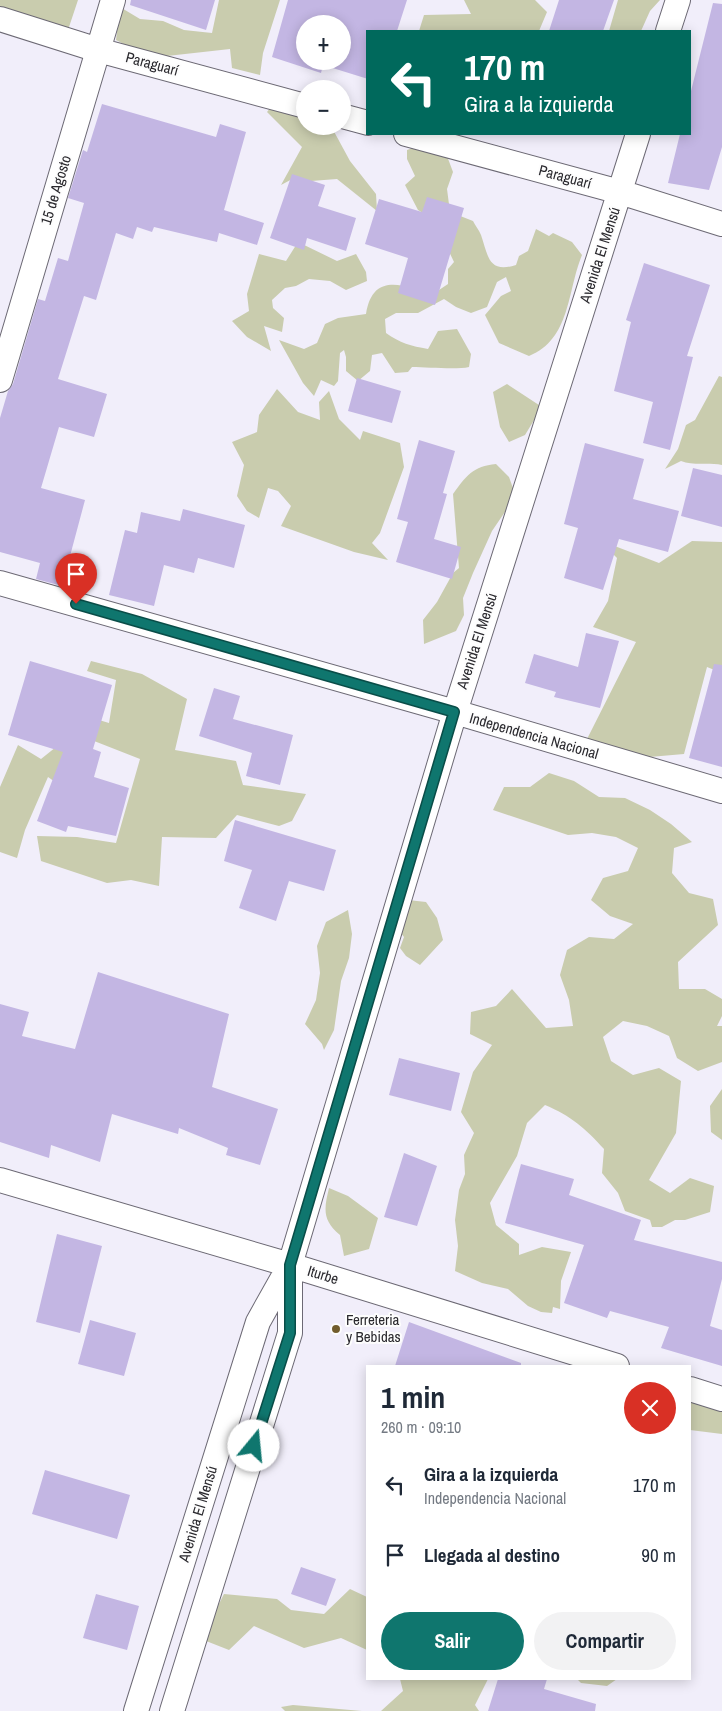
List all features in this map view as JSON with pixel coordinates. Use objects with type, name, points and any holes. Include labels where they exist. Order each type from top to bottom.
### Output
[{"type":"street","name":"15 de Agosto","points":[[0,380],[113,0]]},
{"type":"street","points":[[668,30],[678,0]]},
{"type":"street","name":"Paraguarí","points":[[0,19],[98,50],[296,104]]},
{"type":"street","points":[[351,118],[366,122]]},
{"type":"street","name":"Paraguarí","points":[[410,135],[620,192],[722,224]]},
{"type":"street","name":"Avenida El Mensú","points":[[136,1711],[258,1322],[290,1265],[454,712],[638,135]]},
{"type":"street","name":"Independencia Nacional","points":[[0,583],[454,712],[722,791]]},
{"type":"street","name":"Iturbe","points":[[0,1180],[290,1265],[614,1365]]},
{"type":"street","name":"Avenida El Mensú","points":[[172,1711],[290,1333],[290,1265]]},
{"type":"street","points":[[691,1389],[722,1399]]},
{"type":"green space","points":[[0,0],[78,0],[65,39],[0,10]]},
{"type":"green space","points":[[219,0],[280,0],[263,53],[260,75],[232,68],[230,49],[167,56],[139,52],[116,40],[120,7],[140,19],[163,21],[184,30],[212,33]]},
{"type":"green space","points":[[464,0],[535,0],[547,12],[539,30],[419,30],[424,15],[471,14]]},
{"type":"green space","points":[[618,0],[660,0],[650,11],[641,30],[609,30]]},
{"type":"green space","points":[[275,102],[296,102],[296,135],[336,135],[350,161],[376,194],[377,211],[337,179],[311,181],[296,177],[281,185],[302,147],[267,112]]},
{"type":"green space","points":[[421,145],[447,156],[453,172],[447,189],[450,212],[473,221],[481,235],[488,256],[494,265],[507,267],[516,265],[519,256],[528,251],[536,229],[549,236],[553,233],[572,242],[582,255],[566,313],[553,338],[543,348],[529,356],[499,343],[485,315],[501,296],[511,291],[506,277],[497,282],[487,307],[471,313],[456,307],[444,299],[418,313],[396,313],[385,319],[386,333],[406,344],[416,347],[428,349],[438,331],[457,329],[471,354],[469,367],[412,367],[408,372],[395,373],[382,353],[372,355],[370,371],[358,381],[346,371],[344,350],[340,353],[338,381],[334,386],[321,380],[314,396],[303,383],[279,340],[304,349],[317,343],[325,324],[338,318],[366,314],[370,300],[375,292],[383,287],[401,285],[433,294],[448,284],[448,269],[454,262],[434,220],[418,210],[405,185],[415,176],[407,159],[407,150]]},
{"type":"green space","points":[[298,242],[337,261],[356,254],[366,272],[367,281],[346,290],[330,281],[309,279],[296,286],[285,288],[272,300],[273,308],[284,318],[282,332],[264,326],[271,351],[247,337],[232,321],[249,311],[247,294],[259,254],[286,261]]},
{"type":"green space","points":[[719,376],[722,377],[722,465],[681,461],[665,469],[678,449],[686,425],[695,420]]},
{"type":"green space","points":[[507,384],[542,407],[525,435],[509,442],[500,427],[493,392]]},
{"type":"green space","points":[[277,389],[298,412],[320,420],[319,402],[329,391],[339,419],[360,440],[363,431],[400,443],[404,467],[380,533],[372,543],[388,560],[354,552],[281,526],[291,506],[278,491],[268,488],[259,518],[247,511],[237,496],[244,465],[232,442],[257,432],[259,415]]},
{"type":"green space","points":[[496,464],[509,477],[514,491],[511,503],[492,531],[473,573],[463,598],[464,615],[456,631],[424,644],[423,620],[437,602],[453,573],[459,568],[453,494],[471,473],[481,467]]},
{"type":"green space","points":[[599,540],[659,563],[692,541],[722,542],[722,673],[707,667],[684,754],[638,758],[586,741],[636,642],[593,627],[608,601],[617,558]]},
{"type":"green space","points":[[91,661],[142,674],[187,699],[175,750],[236,761],[243,785],[306,794],[292,821],[279,826],[237,815],[216,838],[162,837],[159,886],[131,880],[107,883],[41,861],[37,836],[77,837],[116,843],[140,759],[89,739],[71,793],[48,777],[25,830],[17,858],[0,852],[0,787],[18,745],[41,759],[61,743],[69,711],[109,723],[116,680],[87,671]]},
{"type":"green space","points":[[549,773],[574,781],[599,797],[625,798],[650,810],[671,824],[692,842],[674,848],[672,873],[689,893],[713,899],[718,925],[678,962],[679,989],[705,989],[722,999],[722,1016],[717,1026],[722,1026],[722,1062],[698,1071],[677,1058],[669,1036],[647,1026],[623,1021],[603,1037],[611,1061],[633,1075],[659,1068],[681,1081],[676,1133],[649,1180],[670,1193],[690,1178],[714,1186],[710,1212],[685,1220],[675,1220],[662,1227],[652,1227],[650,1220],[625,1211],[618,1193],[602,1173],[604,1149],[584,1129],[570,1118],[545,1105],[527,1123],[517,1156],[490,1203],[496,1225],[519,1244],[519,1255],[542,1247],[571,1252],[561,1281],[560,1309],[553,1307],[552,1313],[541,1312],[528,1306],[508,1289],[482,1283],[455,1271],[458,1246],[455,1220],[459,1190],[465,1174],[464,1155],[474,1133],[461,1112],[473,1072],[492,1045],[470,1034],[471,1012],[496,1006],[512,989],[546,1028],[573,1026],[569,1000],[560,975],[567,950],[589,937],[614,939],[633,924],[610,916],[591,900],[603,878],[628,871],[638,848],[616,837],[592,833],[568,835],[493,810],[504,787],[530,787]]},
{"type":"green space","points":[[408,900],[426,902],[437,918],[443,940],[420,965],[406,956],[400,948],[404,937],[392,922]]},
{"type":"green space","points":[[348,910],[352,934],[349,958],[341,981],[334,1030],[324,1050],[322,1044],[305,1024],[316,1000],[320,973],[317,946],[326,922]]},
{"type":"green space","points":[[722,1089],[722,1140],[711,1132],[710,1106]]},
{"type":"green space","points":[[329,1188],[348,1196],[378,1218],[369,1249],[344,1256],[340,1235],[334,1230],[327,1219],[326,1202]]},
{"type":"green space","points":[[691,1390],[722,1403],[722,1434],[691,1430]]},
{"type":"green space","points":[[350,1589],[366,1597],[366,1650],[341,1638],[304,1648],[254,1626],[229,1650],[201,1639],[224,1594],[277,1599],[291,1610],[324,1614]]},
{"type":"green space","points":[[400,1680],[488,1680],[475,1705],[479,1711],[381,1711],[403,1691]]},
{"type":"green space","points":[[578,1680],[616,1680],[607,1686],[581,1683]]},
{"type":"green space","points":[[293,1705],[362,1711],[285,1711],[281,1707]]},
{"type":"building","points":[[131,0],[215,0],[206,30],[130,5]]},
{"type":"building","points":[[288,0],[407,0],[397,30],[366,30],[366,78],[339,70],[351,70],[351,15],[296,15],[296,65],[272,57]]},
{"type":"building","points":[[559,0],[614,0],[603,30],[549,30]]},
{"type":"building","points":[[713,3],[722,4],[722,147],[709,190],[668,183],[680,135],[691,135],[691,91]]},
{"type":"building","points":[[102,104],[216,137],[220,124],[246,132],[224,210],[264,223],[257,245],[219,233],[217,242],[154,227],[152,232],[137,227],[133,239],[116,233],[96,300],[84,296],[58,379],[107,394],[94,437],[59,427],[41,488],[85,500],[62,586],[36,579],[40,563],[0,552],[0,418],[8,391],[13,384],[38,299],[45,301],[58,258],[68,261],[84,203],[68,198],[83,150],[87,152]]},
{"type":"building","points":[[292,174],[325,185],[318,206],[356,218],[346,251],[307,238],[304,250],[270,238]]},
{"type":"building","points":[[427,197],[464,208],[435,305],[398,293],[408,258],[365,244],[379,199],[422,212]]},
{"type":"building","points":[[644,263],[710,285],[687,356],[693,357],[670,450],[643,443],[653,402],[614,391],[631,322],[626,320]]},
{"type":"building","points":[[357,378],[401,391],[392,423],[348,411]]},
{"type":"building","points":[[419,440],[455,451],[443,493],[447,494],[434,539],[461,547],[452,579],[396,562],[408,522],[397,519]]},
{"type":"building","points":[[585,443],[644,459],[633,499],[679,511],[668,552],[619,539],[603,590],[564,578],[578,528],[564,524]]},
{"type":"building","points":[[693,468],[722,475],[722,527],[681,516]]},
{"type":"building","points":[[183,509],[245,525],[234,568],[198,558],[194,573],[164,565],[154,606],[109,595],[125,530],[137,533],[141,512],[180,521]]},
{"type":"building","points":[[586,633],[619,641],[600,708],[554,697],[556,692],[525,683],[534,654],[578,667]]},
{"type":"building","points":[[30,661],[112,685],[93,749],[101,752],[94,777],[129,788],[116,836],[68,826],[66,832],[37,821],[63,752],[8,735]]},
{"type":"building","points":[[714,664],[722,665],[722,767],[689,758]]},
{"type":"building","points":[[214,688],[240,696],[233,719],[293,735],[280,785],[246,776],[252,753],[199,736]]},
{"type":"building","points":[[235,820],[336,850],[324,891],[289,881],[276,921],[239,908],[252,870],[224,861]]},
{"type":"building","points":[[98,972],[229,1014],[212,1087],[278,1109],[260,1165],[226,1155],[228,1148],[179,1128],[178,1134],[112,1114],[100,1162],[51,1145],[49,1158],[0,1142],[0,1004],[29,1012],[22,1036],[75,1049]]},
{"type":"building","points":[[399,1058],[460,1073],[451,1111],[389,1095]]},
{"type":"building","points":[[404,1153],[437,1166],[417,1226],[384,1217]]},
{"type":"building","points":[[521,1164],[574,1179],[569,1195],[641,1220],[634,1240],[722,1262],[722,1279],[710,1326],[722,1330],[722,1366],[661,1348],[669,1327],[610,1311],[607,1318],[564,1303],[584,1245],[505,1223]]},
{"type":"building","points":[[57,1234],[102,1246],[80,1333],[36,1322]]},
{"type":"building","points":[[90,1320],[136,1333],[124,1376],[78,1364]]},
{"type":"building","points":[[409,1322],[521,1363],[521,1365],[395,1365]]},
{"type":"building","points":[[45,1470],[130,1495],[117,1539],[32,1514]]},
{"type":"building","points":[[301,1567],[336,1579],[326,1606],[291,1594]]},
{"type":"building","points":[[96,1594],[139,1606],[127,1650],[83,1638]]},
{"type":"building","points":[[498,1680],[547,1680],[544,1689],[596,1704],[595,1711],[488,1711]]},
{"type":"place","name":"Ferreteria y Bebidas","points":[[336,1329]]},
{"type":"route","points":[[76,604],[454,712],[290,1265],[290,1333],[254,1446]]}]
